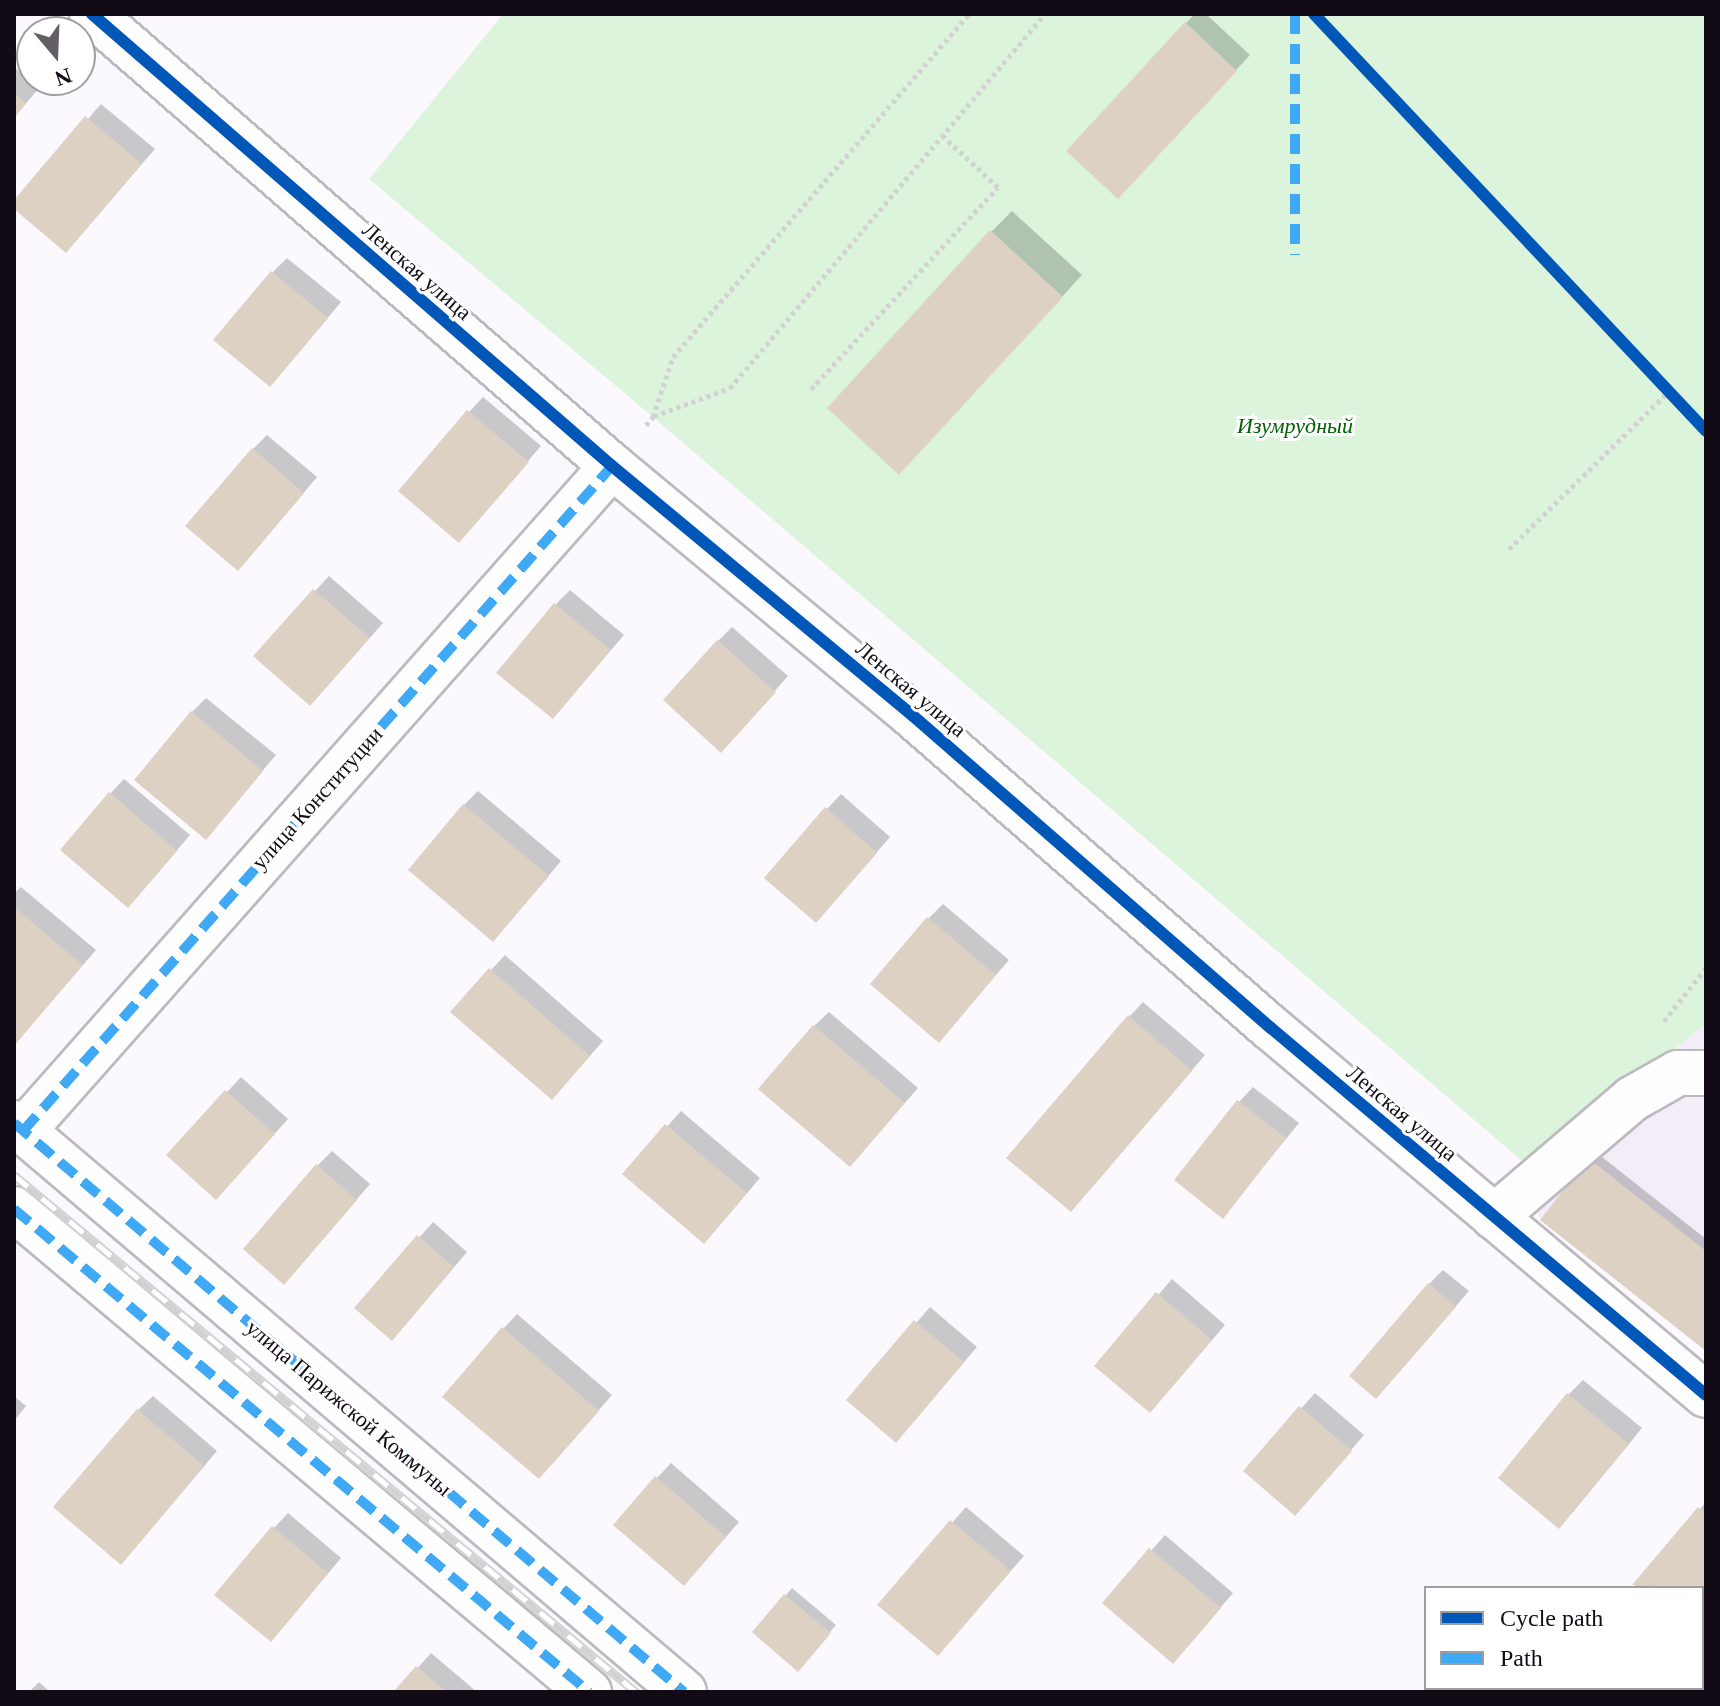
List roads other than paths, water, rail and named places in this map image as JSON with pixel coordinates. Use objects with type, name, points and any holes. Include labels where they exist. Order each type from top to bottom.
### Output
[{"type":"street","name":"Ленская улица","points":[[92,14],[612,466],[912,715],[1494,1217],[1706,1395]]},
{"type":"street","name":"улица Конституции","points":[[18,1127],[612,466]]},
{"type":"street","points":[[1494,1217],[1632,1099],[1678,1073],[1706,1073]]},
{"type":"street","name":"улица Парижской Коммуны","points":[[18,1127],[684,1692]]},
{"type":"street","points":[[14,1209],[589,1692]]},
{"type":"railway","points":[[14,1175],[636,1692]]},
{"type":"park label","name":"Изумрудный","points":[[1295,426]]}]
